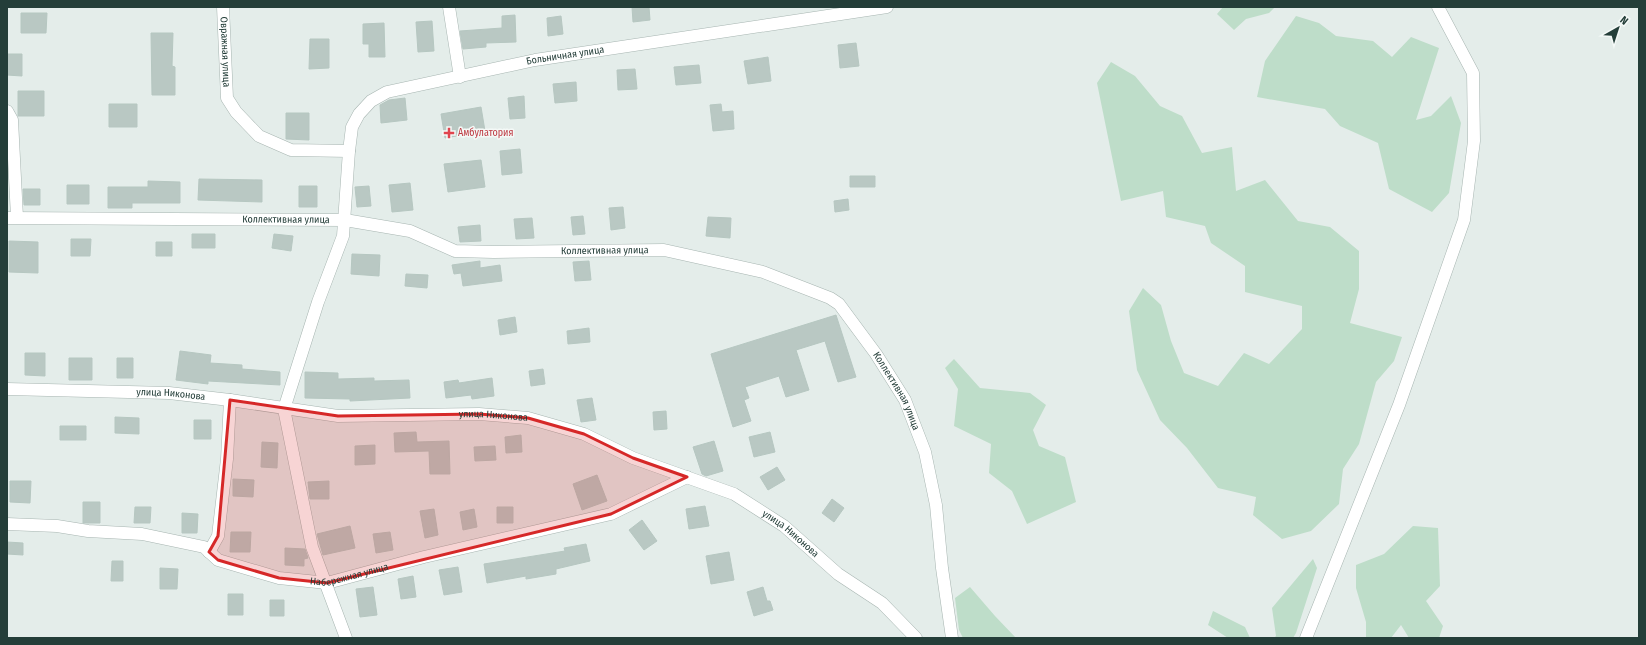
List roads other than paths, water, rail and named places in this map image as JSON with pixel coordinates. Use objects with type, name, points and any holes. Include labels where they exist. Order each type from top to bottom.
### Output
[{"type":"street","name":"Овражная улица","points":[[223,7],[227,98],[236,112],[259,136],[291,150],[349,151]]},
{"type":"street","points":[[449,7],[460,77]]},
{"type":"street","name":"Больничная улица","points":[[284,408],[318,302],[343,236],[352,127],[358,114],[371,101],[387,92],[535,60],[887,7]]},
{"type":"street","points":[[1306,638],[1399,406],[1464,220],[1474,141],[1473,73],[1438,7]]},
{"type":"street","points":[[7,111],[12,120],[12,218]]},
{"type":"street","name":"Коллективная улица","points":[[12,218],[345,220],[410,231],[455,251],[664,250],[763,272],[830,298],[839,304],[876,354],[905,400],[925,452],[936,505],[942,568],[952,638]]},
{"type":"street","name":"улица Никонова","points":[[7,389],[170,394],[230,400],[338,416],[479,414],[528,418],[584,434],[633,458],[734,494],[784,526],[838,574],[882,603],[916,638]]},
{"type":"street","points":[[209,552],[218,536],[227,459],[230,400]]},
{"type":"street","points":[[284,408],[312,547],[327,583],[346,638]]},
{"type":"street","name":"Набережная улица","points":[[7,524],[57,526],[88,531],[142,534],[204,547],[218,560],[279,578],[327,583],[424,557],[611,514],[687,477]]},
{"type":"place","name":"Амбулатория","points":[[449,133]]}]
